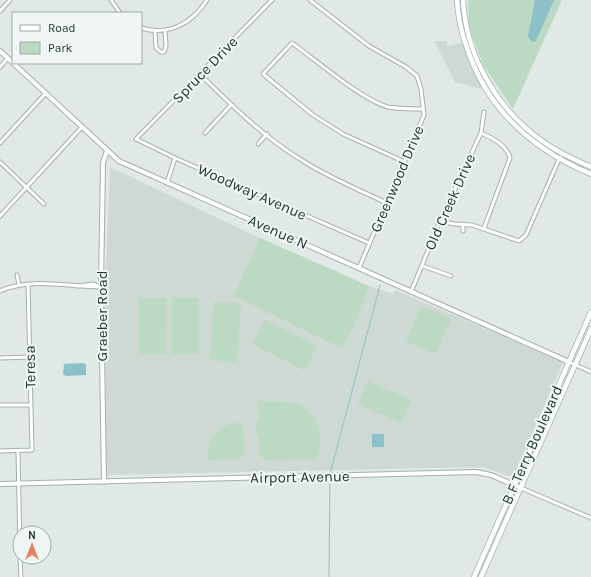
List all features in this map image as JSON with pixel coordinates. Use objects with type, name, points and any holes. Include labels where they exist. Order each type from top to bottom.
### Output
[{"type":"main road","points":[[457,0],[463,37],[472,64],[483,87],[501,112],[524,134],[559,159],[591,174]]},
{"type":"main road","points":[[464,0],[467,30],[472,47],[490,87],[518,120],[539,139],[561,154],[591,167]]},
{"type":"main road","name":"B F Terry Boulevard","points":[[474,577],[591,312]]},
{"type":"main road","name":"B F Terry Boulevard","points":[[481,577],[591,329]]},
{"type":"street","points":[[0,11],[10,0]]},
{"type":"street","points":[[111,0],[119,12]]},
{"type":"street","points":[[142,28],[155,31],[165,31],[178,27],[189,20],[201,9],[207,0]]},
{"type":"street","name":"Spruce Drive","points":[[136,139],[201,75],[272,0]]},
{"type":"street","name":"Greenwood Drive","points":[[310,0],[369,46],[406,67],[418,76],[422,89],[424,115],[359,268]]},
{"type":"street","points":[[155,31],[156,48],[161,52],[164,52],[166,46],[165,31]]},
{"type":"street","points":[[405,162],[343,134],[314,115],[263,74],[292,44],[361,94],[387,106],[404,109],[423,109]]},
{"type":"street","name":"Avenue N","points":[[0,51],[12,61]]},
{"type":"street","points":[[0,67],[8,58]]},
{"type":"street","name":"Avenue N","points":[[17,64],[119,161],[569,362]]},
{"type":"street","points":[[201,75],[231,105],[266,134],[302,160],[333,178],[387,203]]},
{"type":"street","points":[[0,143],[46,93]]},
{"type":"street","points":[[205,133],[231,105]]},
{"type":"street","name":"Old Creek Drive","points":[[412,292],[440,221],[481,133],[484,112]]},
{"type":"street","points":[[0,216],[82,126]]},
{"type":"street","points":[[481,133],[490,136],[508,151],[510,163],[484,228]]},
{"type":"street","points":[[258,144],[266,134]]},
{"type":"street","name":"Woodway Avenue","points":[[136,139],[175,158],[369,243]]},
{"type":"street","name":"Graeber Road","points":[[104,482],[100,287],[103,163],[107,151]]},
{"type":"street","points":[[440,221],[484,228],[520,241],[526,235],[561,154]]},
{"type":"street","points":[[166,182],[175,158]]},
{"type":"street","points":[[0,162],[44,204]]},
{"type":"street","points":[[463,224],[463,231]]},
{"type":"street","points":[[423,266],[451,276]]},
{"type":"street","points":[[17,275],[18,285]]},
{"type":"street","points":[[0,291],[12,285],[28,284],[76,286],[94,284],[100,287]]},
{"type":"street","name":"Teresa","points":[[18,452],[32,450],[28,284]]},
{"type":"street","points":[[0,358],[30,357]]},
{"type":"street","points":[[569,362],[591,372]]},
{"type":"street","points":[[0,405],[30,405]]},
{"type":"street","points":[[0,451],[18,452],[19,525]]},
{"type":"street","name":"Airport Avenue","points":[[0,484],[476,472],[491,475],[591,518]]},
{"type":"street","points":[[20,565],[21,577]]},
{"type":"shaded area","points":[[434,41],[447,41],[447,46],[462,43],[482,89],[455,82]]},
{"type":"shaded area","points":[[110,167],[260,238],[369,286],[393,294],[395,290],[563,362],[515,474],[508,476],[483,467],[106,475],[105,295]]},
{"type":"green space","points":[[468,0],[562,0],[513,109],[483,65],[469,26]]},
{"type":"green space","points":[[260,238],[369,286],[353,328],[351,329],[342,348],[234,296]]},
{"type":"green space","points":[[172,297],[199,298],[199,354],[172,354]]},
{"type":"green space","points":[[139,298],[167,298],[166,354],[139,354]]},
{"type":"green space","points":[[213,302],[241,304],[237,362],[210,360]]},
{"type":"green space","points":[[421,306],[451,319],[436,354],[406,341]]},
{"type":"green space","points":[[265,320],[317,346],[305,371],[252,344]]},
{"type":"green space","points":[[368,381],[411,400],[401,423],[358,404]]},
{"type":"green space","points":[[258,401],[279,401],[300,404],[315,418],[321,439],[317,459],[265,460],[259,455],[259,434],[256,434],[256,421],[259,421]]},
{"type":"green space","points":[[243,423],[244,455],[240,459],[208,460],[211,440],[219,430],[230,424]]},
{"type":"water","points":[[535,0],[554,0],[536,41],[532,42],[528,36]]},
{"type":"water","points":[[84,363],[86,365],[86,375],[66,376],[63,374],[64,364]]},
{"type":"water","points":[[372,434],[384,434],[384,447],[372,447]]},
{"type":"waterway","points":[[330,474],[380,285]]},
{"type":"waterway","points":[[329,577],[330,477]]}]
